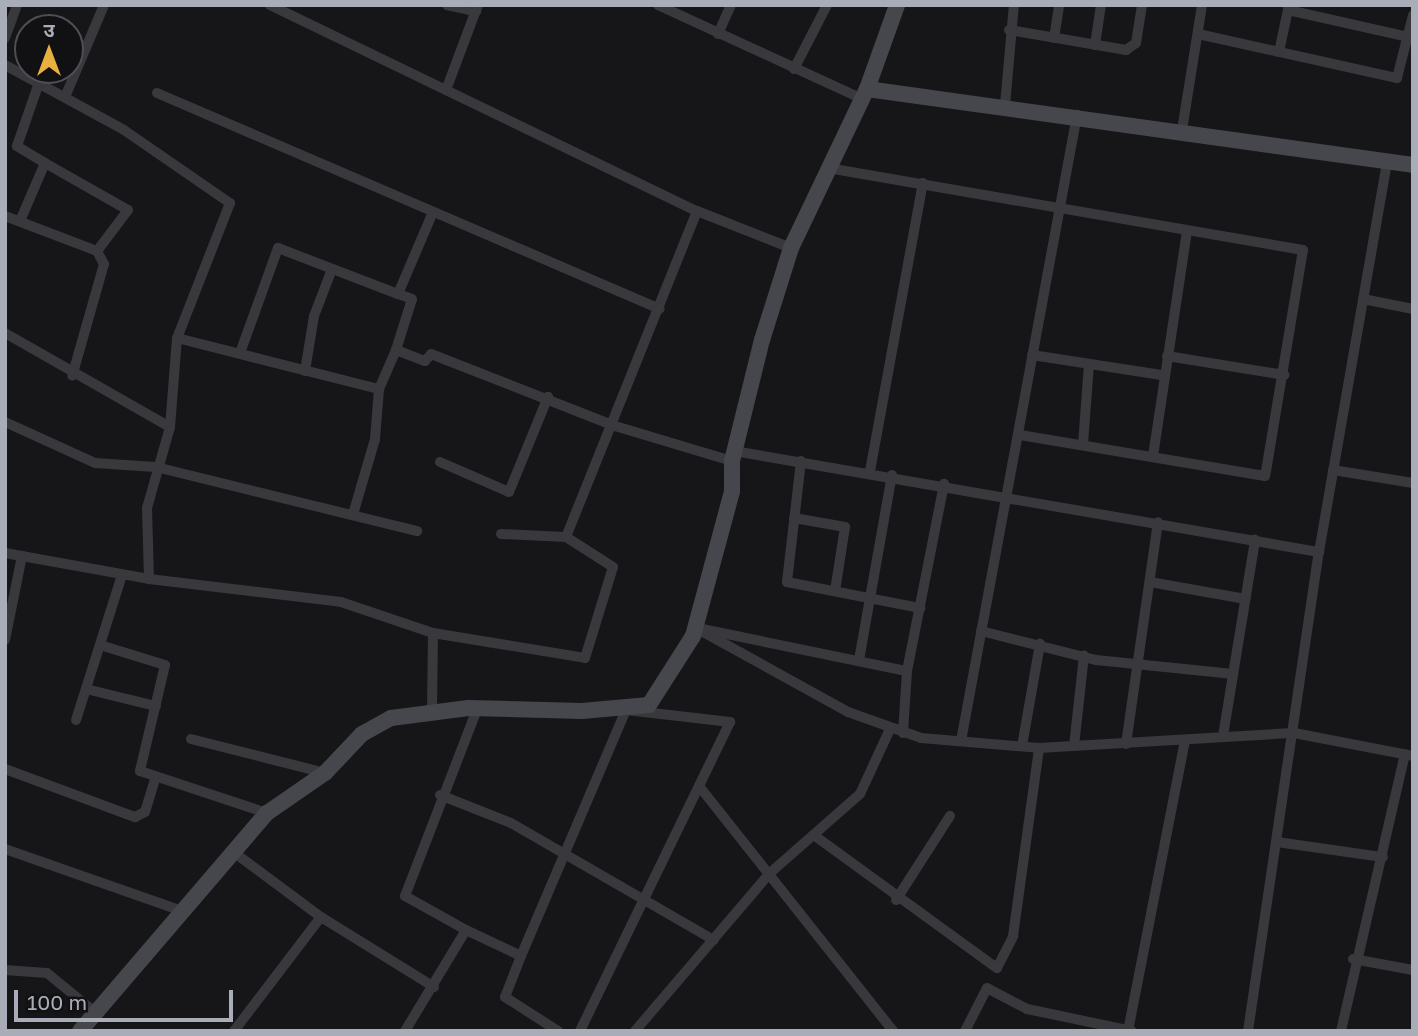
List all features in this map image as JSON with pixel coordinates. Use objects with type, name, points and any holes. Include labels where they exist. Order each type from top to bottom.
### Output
[{"type":"street","points":[[5,38],[17,5]]},
{"type":"street","points":[[65,97],[104,5]]},
{"type":"street","points":[[270,5],[698,211],[791,248]]},
{"type":"street","points":[[446,90],[477,8],[447,5]]},
{"type":"street","points":[[658,5],[794,69],[865,94],[1005,105],[1413,165]]},
{"type":"street","points":[[718,34],[731,5]]},
{"type":"street","points":[[794,69],[827,5]]},
{"type":"street","points":[[626,710],[649,705],[696,628],[732,491],[733,456],[791,248],[865,94],[897,5]]},
{"type":"street","points":[[1005,105],[1009,30],[1014,5]]},
{"type":"street","points":[[1054,38],[1059,5]]},
{"type":"street","points":[[1095,45],[1101,5]]},
{"type":"street","points":[[1009,30],[1095,45],[1132,48],[1142,5]]},
{"type":"street","points":[[1182,130],[1202,5]]},
{"type":"street","points":[[1279,52],[1288,8],[1409,37]]},
{"type":"street","points":[[1198,34],[1398,78],[1413,15]]},
{"type":"street","points":[[17,146],[39,84]]},
{"type":"street","points":[[41,84],[230,203],[177,338],[170,427],[156,467],[147,508],[149,579]]},
{"type":"street","points":[[157,93],[660,309]]},
{"type":"street","points":[[961,741],[1006,495],[1021,435],[1032,355],[1077,115]]},
{"type":"street","points":[[5,141],[128,210],[97,251]]},
{"type":"street","points":[[1248,1031],[1319,552],[1387,161]]},
{"type":"street","points":[[20,221],[45,163]]},
{"type":"street","points":[[828,168],[1303,250],[1265,476],[1083,443],[1021,435]]},
{"type":"street","points":[[870,471],[923,183]]},
{"type":"street","points":[[566,537],[615,426],[698,211]]},
{"type":"street","points":[[398,294],[433,212]]},
{"type":"street","points":[[5,216],[97,251],[104,264],[72,376]]},
{"type":"street","points":[[1153,456],[1161,375],[1167,356],[1187,231]]},
{"type":"street","points":[[240,353],[278,248],[412,299],[396,350],[379,389],[374,439],[354,511]]},
{"type":"street","points":[[305,371],[314,316],[332,269]]},
{"type":"street","points":[[1363,299],[1413,309]]},
{"type":"street","points":[[5,333],[72,376],[170,427]]},
{"type":"street","points":[[177,338],[379,389]]},
{"type":"street","points":[[396,350],[425,361],[431,354],[548,397],[615,426],[733,456],[801,461],[870,471],[1319,552]]},
{"type":"street","points":[[1032,355],[1161,375]]},
{"type":"street","points":[[1167,356],[1284,375]]},
{"type":"street","points":[[1083,443],[1089,364]]},
{"type":"street","points":[[440,462],[509,492],[548,397]]},
{"type":"street","points":[[5,422],[95,463],[156,467],[354,511],[417,531]]},
{"type":"street","points":[[801,461],[787,582],[920,608]]},
{"type":"street","points":[[1333,470],[1413,483]]},
{"type":"street","points":[[859,660],[873,599],[892,475]]},
{"type":"street","points":[[903,733],[907,671],[944,484]]},
{"type":"street","points":[[794,518],[845,527],[835,591]]},
{"type":"street","points":[[1126,744],[1158,522]]},
{"type":"street","points":[[5,553],[149,579],[341,602],[433,633],[585,658],[613,567],[566,537],[501,534]]},
{"type":"street","points":[[1223,736],[1255,540]]},
{"type":"street","points":[[5,640],[22,556]]},
{"type":"street","points":[[76,720],[122,575]]},
{"type":"street","points":[[1150,582],[1245,599]]},
{"type":"street","points":[[696,628],[907,671]]},
{"type":"street","points":[[696,628],[751,663],[903,733],[1039,748],[1294,733],[1409,755],[1353,959],[1341,1031]]},
{"type":"street","points":[[981,631],[1084,656],[1233,674]]},
{"type":"street","points":[[432,713],[433,633]]},
{"type":"street","points":[[1022,746],[1040,644]]},
{"type":"street","points":[[100,645],[165,665],[140,771],[155,779],[267,813]]},
{"type":"street","points":[[1074,746],[1084,656]]},
{"type":"street","points":[[86,689],[156,706]]},
{"type":"street","points":[[477,709],[440,795],[405,897],[521,956]]},
{"type":"street","points":[[80,1031],[179,910],[267,813],[325,773],[362,734],[391,718],[477,709],[626,710],[730,722],[644,904],[580,1031]]},
{"type":"street","points":[[558,1031],[505,996],[568,855],[626,710]]},
{"type":"street","points":[[635,1031],[770,873],[860,794],[890,729]]},
{"type":"street","points":[[191,739],[325,773]]},
{"type":"street","points":[[965,1031],[987,988],[1027,1009],[1129,1031],[1185,741]]},
{"type":"street","points":[[815,836],[896,900],[996,968],[1013,936],[1039,748]]},
{"type":"street","points":[[5,769],[135,817],[145,812],[155,779]]},
{"type":"street","points":[[699,786],[893,1031]]},
{"type":"street","points":[[440,795],[511,823],[568,855],[644,904],[714,940]]},
{"type":"street","points":[[896,900],[950,816]]},
{"type":"street","points":[[1277,842],[1383,857]]},
{"type":"street","points":[[5,849],[179,910]]},
{"type":"street","points":[[232,851],[321,917],[434,987]]},
{"type":"street","points":[[234,1031],[321,917]]},
{"type":"street","points":[[406,1030],[466,930]]},
{"type":"street","points":[[1353,959],[1413,970]]},
{"type":"street","points":[[5,971],[47,973],[96,1013]]}]
